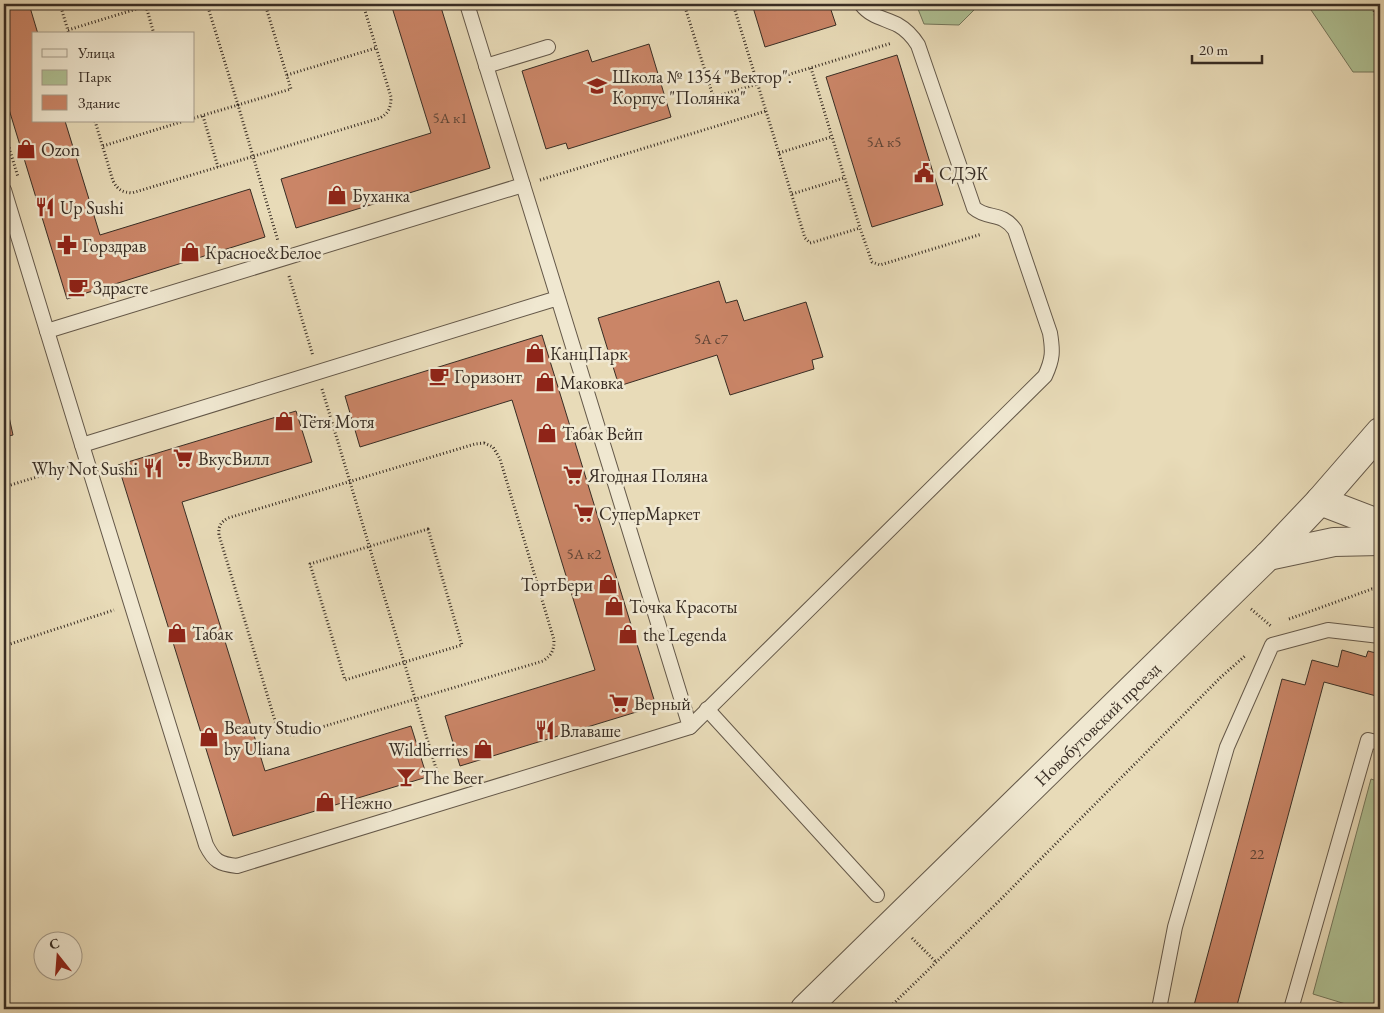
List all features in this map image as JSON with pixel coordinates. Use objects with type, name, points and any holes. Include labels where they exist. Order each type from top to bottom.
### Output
[{"type":"street","name":"Новобутовский проезд","points":[[805,1009],[1268,556],[1320,501],[1380,432]]},
{"type":"street","points":[[1320,501],[1380,524]]},
{"type":"street","points":[[1268,556],[1334,542],[1380,541]]},
{"type":"lane","points":[[467,4],[690,727]]},
{"type":"lane","points":[[4,190],[206,845],[212,856],[222,864],[237,866],[690,727],[1045,376],[1051,363],[1053,349],[1050,333],[1015,230],[1000,218],[980,214],[974,208],[918,45],[899,26],[874,16],[861,4]]},
{"type":"lane","points":[[486,66],[548,47]]},
{"type":"lane","points":[[48,332],[523,185]]},
{"type":"lane","points":[[82,445],[558,298]]},
{"type":"lane","points":[[1159,1009],[1175,927],[1227,747],[1272,646],[1328,630],[1380,636]]},
{"type":"lane","points":[[707,709],[877,895]]},
{"type":"lane","points":[[1292,1009],[1368,740],[1380,743]]},
{"type":"path","points":[[60,4],[68,32],[154,4]]},
{"type":"path","points":[[207,4],[438,773]]},
{"type":"path","points":[[195,118],[291,89],[265,4]]},
{"type":"path","points":[[95,122],[117,189],[132,193],[380,118],[387,114],[391,106],[391,97],[363,4]]},
{"type":"path","points":[[684,4],[713,95],[717,97],[912,37]]},
{"type":"path","points":[[733,4],[805,238],[810,242],[860,228]]},
{"type":"path","points":[[1372,4],[1380,30]]},
{"type":"path","points":[[146,6],[153,32]]},
{"type":"path","points":[[287,75],[376,48]]},
{"type":"path","points":[[811,68],[860,228],[870,258],[875,264],[880,265],[1011,225]]},
{"type":"path","points":[[523,185],[766,110]]},
{"type":"path","points":[[202,116],[218,167]]},
{"type":"path","points":[[102,146],[182,122]]},
{"type":"path","points":[[4,131],[21,185]]},
{"type":"path","points":[[779,153],[831,137]]},
{"type":"path","points":[[792,194],[844,178]]},
{"type":"path","points":[[1377,219],[1380,215]]},
{"type":"path","points":[[319,388],[329,385]]},
{"type":"path","points":[[484,443],[493,447],[500,459],[554,640],[554,649],[550,657],[543,661],[295,735],[286,735],[280,732],[276,724],[218,528],[222,521],[228,518],[350,481],[475,444],[484,443]]},
{"type":"path","points":[[4,487],[87,461]]},
{"type":"path","points":[[428,529],[462,645],[404,662],[345,680],[310,564],[428,529]]},
{"type":"path","points":[[1286,620],[1372,589],[1380,589]]},
{"type":"path","points":[[4,646],[132,605]]},
{"type":"path","points":[[888,1009],[997,903],[1221,677],[1248,654]]},
{"type":"path","points":[[433,785],[442,782]]},
{"type":"green space","points":[[916,4],[980,4],[959,25],[924,24]]},
{"type":"green space","points":[[1307,4],[1380,4],[1380,72],[1353,72]]},
{"type":"green space","points":[[1371,779],[1380,782],[1380,1009],[1362,1009],[1313,994]]},
{"type":"building","points":[[4,4],[29,4],[37,32],[32,32],[32,122],[65,122],[100,235],[250,189],[265,237],[67,299],[4,93]]},
{"type":"building","points":[[391,4],[440,4],[490,168],[296,228],[281,179],[431,133]]},
{"type":"building","points":[[752,4],[829,4],[836,25],[765,47]]},
{"type":"building","points":[[649,44],[671,117],[568,149],[566,143],[546,149],[522,71],[588,50],[592,62]]},
{"type":"building","points":[[897,55],[943,205],[872,227],[826,77]]},
{"type":"building","points":[[719,281],[726,303],[737,300],[744,321],[806,302],[823,357],[812,360],[814,369],[730,395],[717,355],[619,386],[598,318]]},
{"type":"building","points":[[542,335],[656,706],[460,766],[445,716],[595,670],[512,400],[360,447],[345,396]]},
{"type":"building","points":[[4,394],[13,435],[4,437]]},
{"type":"building","points":[[296,411],[312,462],[182,502],[265,771],[411,726],[427,777],[233,836],[118,465]]},
{"type":"building","points":[[1342,650],[1366,657],[1368,651],[1380,654],[1380,697],[1324,682],[1236,1009],[1193,1009],[1282,679],[1305,685],[1312,660],[1338,667]]},
{"type":"place","name":"Школа № 1354 \"Вектор\". Корпус \"Полянка\"","points":[[597,86]]},
{"type":"place","name":"Ozon","points":[[26,149]]},
{"type":"place","name":"СДЭК","points":[[924,173]]},
{"type":"place","name":"Буханка","points":[[337,195]]},
{"type":"place","name":"Up Sushi","points":[[45,207]]},
{"type":"place","name":"Горздрав","points":[[67,245]]},
{"type":"place","name":"Красное&Белое","points":[[190,252]]},
{"type":"place","name":"Здрасте","points":[[78,287]]},
{"type":"place","name":"КанцПарк","points":[[535,353]]},
{"type":"place","name":"Горизонт","points":[[439,376]]},
{"type":"place","name":"Маковка","points":[[545,382]]},
{"type":"place","name":"Тётя Мотя","points":[[284,421]]},
{"type":"place","name":"Табак Вейп","points":[[547,433]]},
{"type":"place","name":"ВкусВилл","points":[[183,458]]},
{"type":"place","name":"Why Not Sushi","points":[[153,468]]},
{"type":"place","name":"Ягодная Поляна","points":[[573,475]]},
{"type":"place","name":"СуперМаркет","points":[[584,513]]},
{"type":"place","name":"ТортБери","points":[[608,584]]},
{"type":"place","name":"Точка Красоты","points":[[614,606]]},
{"type":"place","name":"Табак","points":[[177,633]]},
{"type":"place","name":"the Legenda","points":[[628,634]]},
{"type":"place","name":"Верный","points":[[619,703]]},
{"type":"place","name":"Влаваше","points":[[545,730]]},
{"type":"place","name":"Beauty Studio by Uliana","points":[[209,737]]},
{"type":"place","name":"Wildberries","points":[[483,749]]},
{"type":"place","name":"The Beer","points":[[406,777]]},
{"type":"place","name":"Нежно","points":[[325,802]]}]
